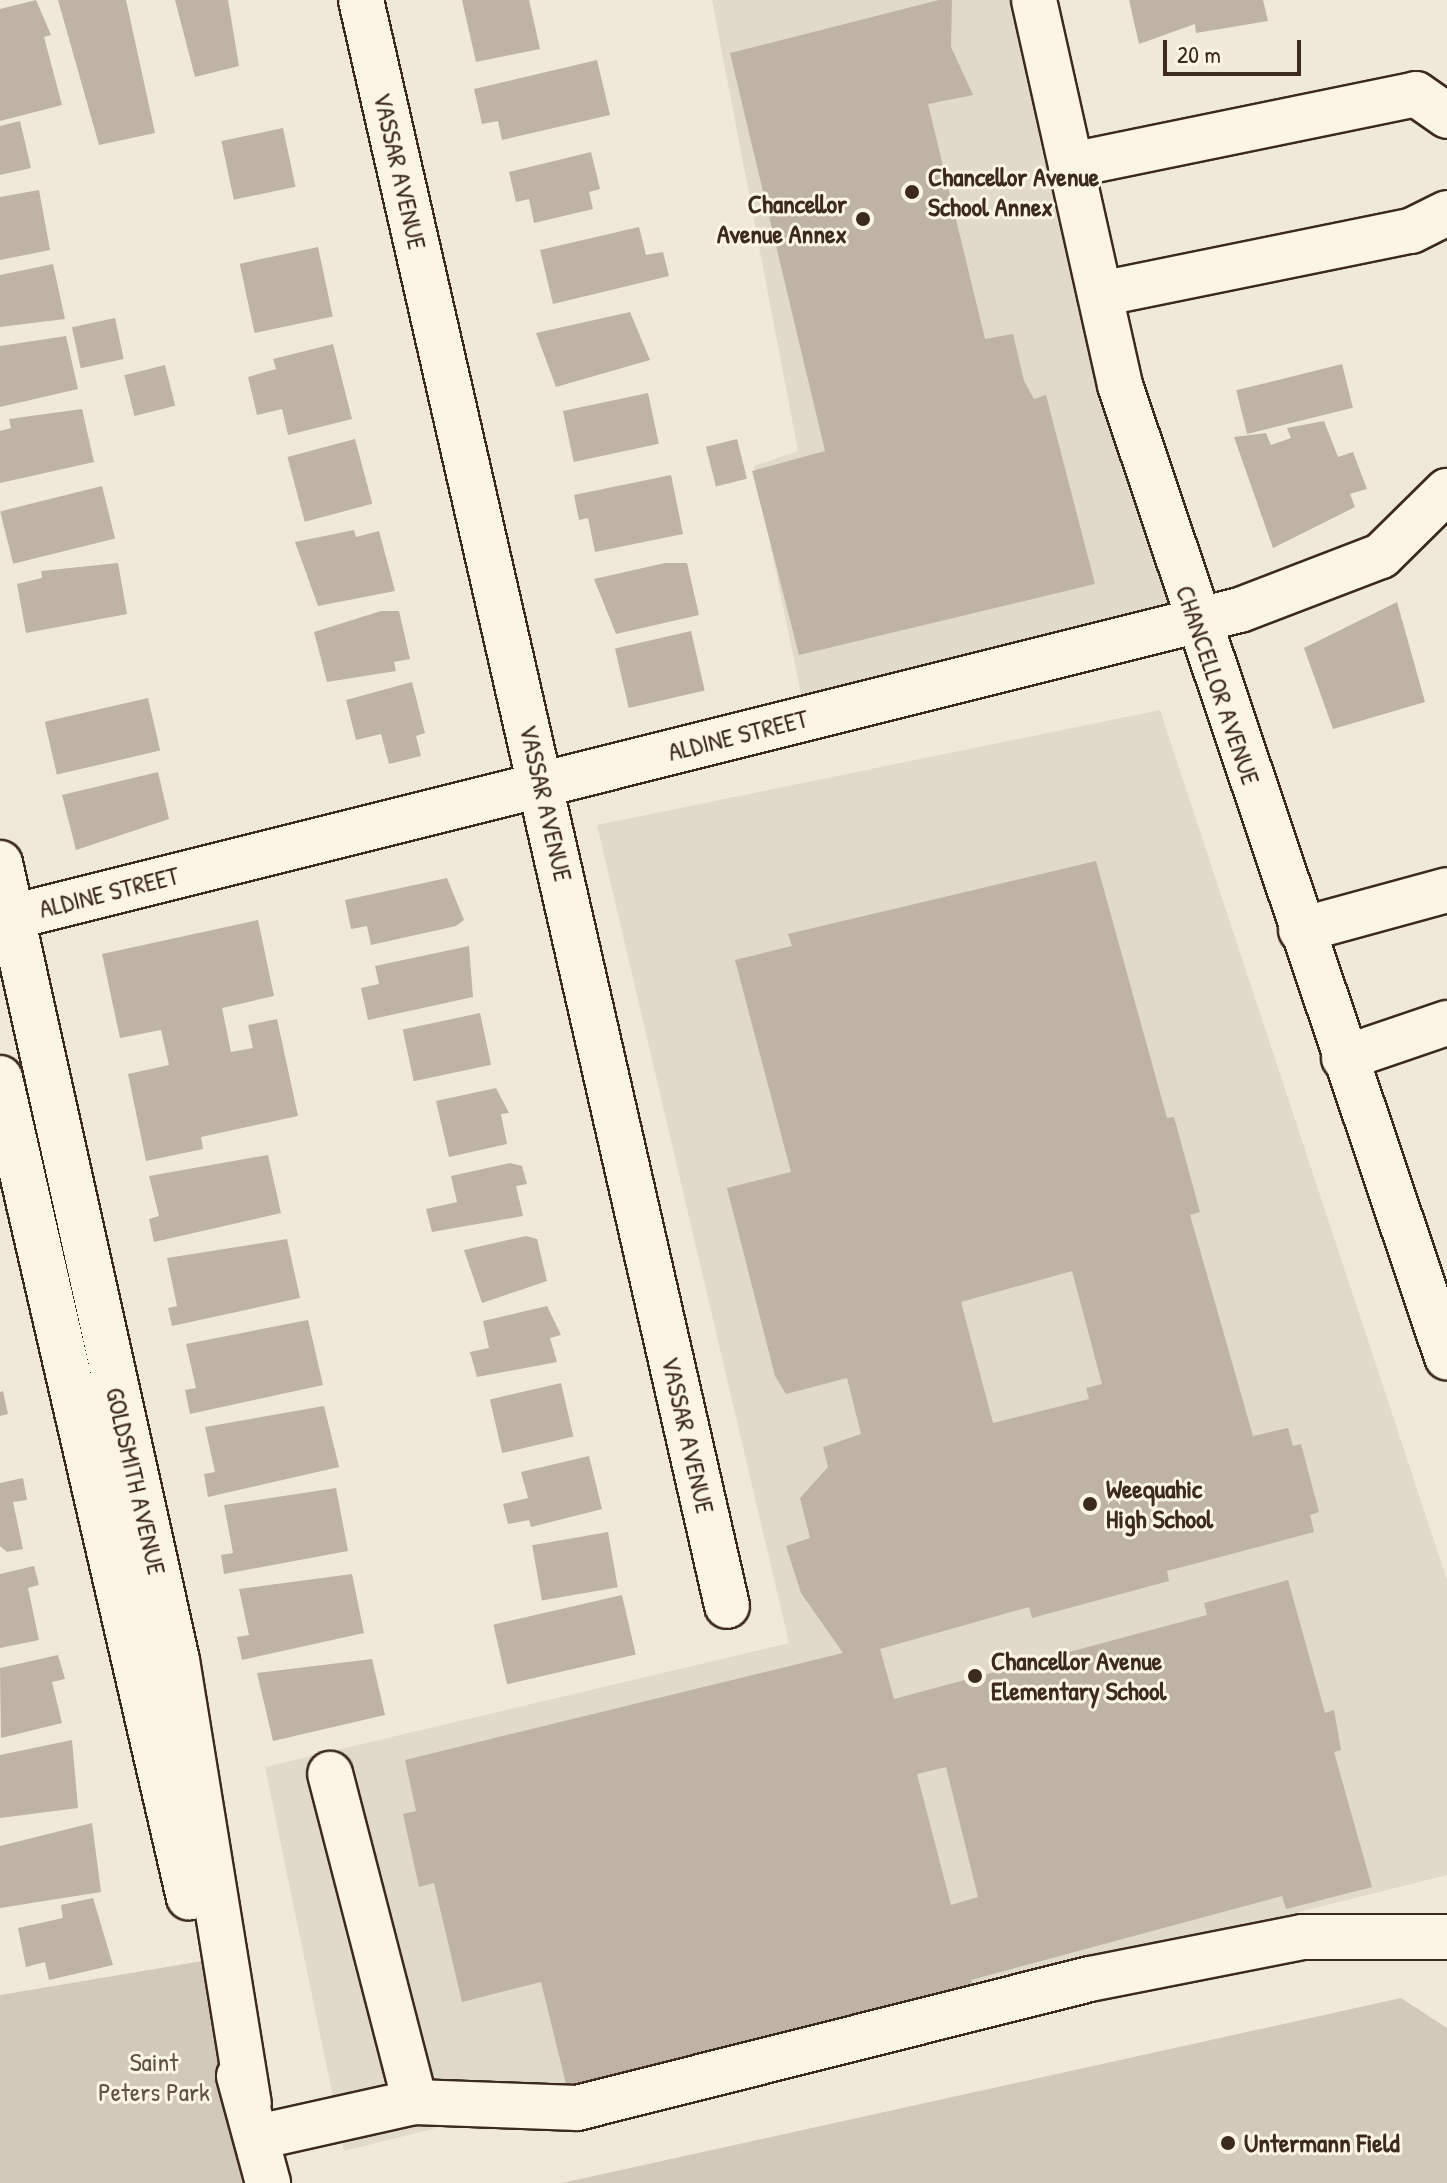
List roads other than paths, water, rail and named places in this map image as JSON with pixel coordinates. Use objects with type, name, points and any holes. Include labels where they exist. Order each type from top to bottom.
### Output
[{"type":"street","name":"VASSAR AVENUE","points":[[361,0],[727,1606]]},
{"type":"street","name":"CHANCELLOR AVENUE","points":[[1034,0],[1120,385],[1197,622],[1447,1357]]},
{"type":"street","points":[[1071,165],[1416,94],[1447,116]]},
{"type":"street","points":[[1100,294],[1411,231],[1447,213]]},
{"type":"street","name":"ALDINE STREET","points":[[6,918],[1197,622],[1381,556],[1447,491]]},
{"type":"street","name":"GOLDSMITH AVENUE","points":[[0,863],[6,918],[177,1660],[253,2120],[268,2183]]},
{"type":"street","points":[[1301,930],[1447,890]]},
{"type":"street","points":[[1344,1058],[1447,1023]]},
{"type":"street","name":"GOLDSMITH AVENUE","points":[[0,1078],[135,1682],[223,2031],[253,2120]]},
{"type":"street","points":[[56,1331],[100,1319]]},
{"type":"street","points":[[330,1774],[415,2102]]},
{"type":"street","points":[[253,2120],[415,2102],[577,2108],[1090,1979],[1302,1937],[1447,1937]]},
{"type":"place","name":"Chancellor Avenue School Annex","points":[[912,192]]},
{"type":"place","name":"Chancellor Avenue Annex","points":[[863,219]]},
{"type":"place","name":"Weequahic High School","points":[[1090,1504]]},
{"type":"place","name":"Chancellor Avenue Elementary School","points":[[975,1676]]},
{"type":"place","name":"Untermann Field","points":[[1228,2143]]},
{"type":"park label","name":"Saint Peters Park","points":[[154,2077]]}]
